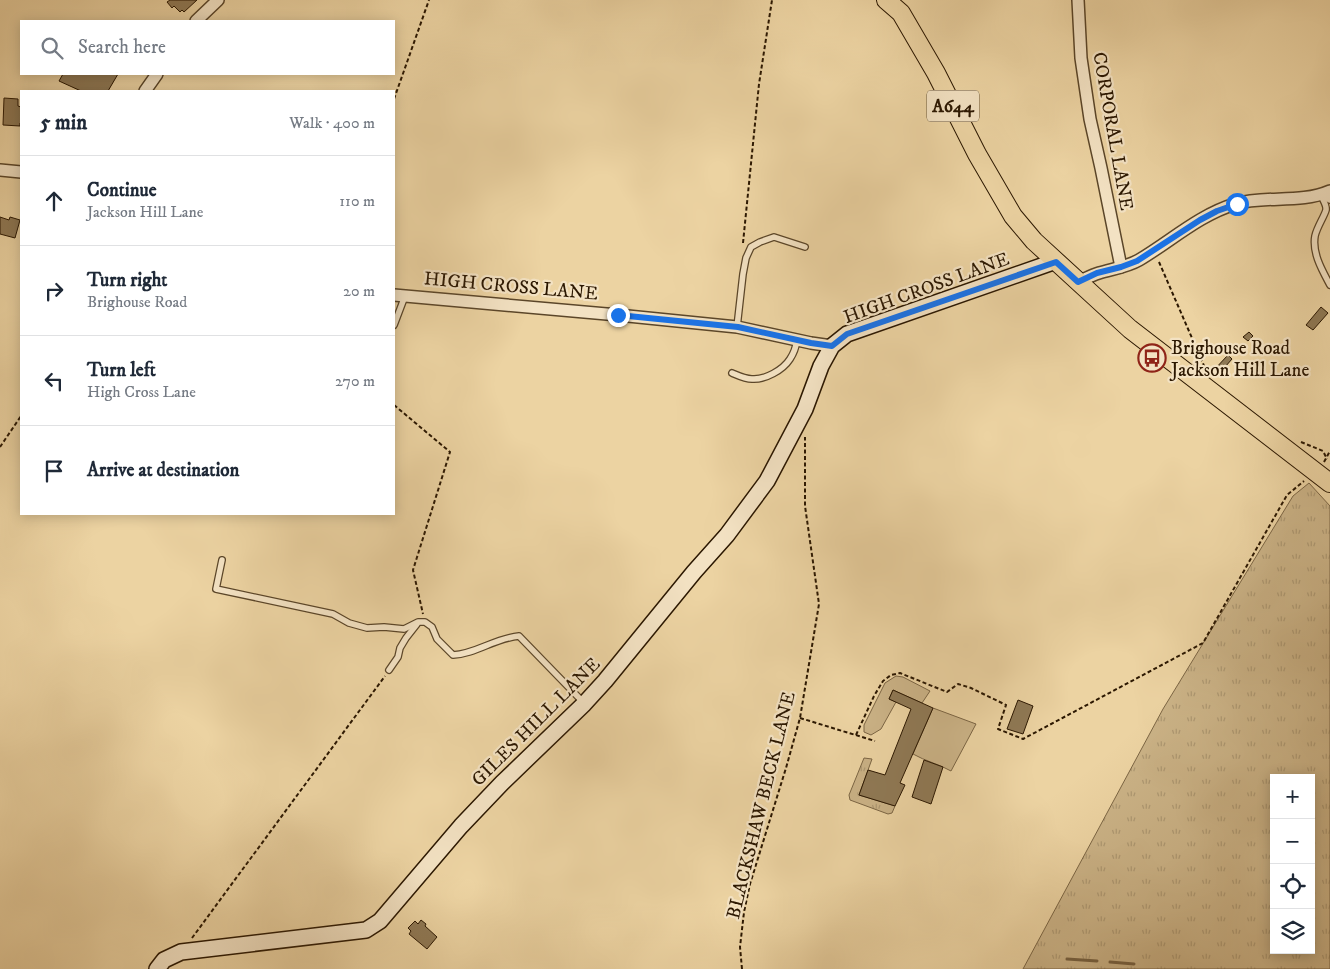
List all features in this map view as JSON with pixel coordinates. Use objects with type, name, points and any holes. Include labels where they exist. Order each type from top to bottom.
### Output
[{"type":"main road","name":"A644","points":[[886,0],[901,13],[1013,216],[1034,241],[1130,329],[1320,464],[1330,483]]},
{"type":"street","points":[[197,20],[218,0]]},
{"type":"street","name":"CORPORAL LANE","points":[[1078,0],[1081,58],[1090,119],[1104,178],[1121,267]]},
{"type":"street","points":[[146,90],[156,75]]},
{"type":"street","points":[[0,170],[20,172]]},
{"type":"street","points":[[1078,282],[1097,273],[1137,261],[1200,220],[1217,211],[1237,204],[1327,195]]},
{"type":"street","name":"HIGH CROSS LANE","points":[[400,295],[738,327],[832,346],[847,334],[1056,262]]},
{"type":"street","name":"GILES HILL LANE","points":[[158,969],[164,960],[182,952],[366,930],[380,921],[461,826],[502,782],[584,704],[605,681],[758,496],[805,409],[821,366],[832,346]]},
{"type":"lane","points":[[1327,195],[1326,210],[1316,234],[1315,246],[1318,260],[1330,285]]},
{"type":"lane","points":[[738,327],[743,274],[746,258],[751,247],[774,237],[805,247]]},
{"type":"lane","points":[[395,320],[400,295]]},
{"type":"lane","points":[[732,373],[754,380],[773,374],[786,365],[791,358],[797,340]]},
{"type":"lane","points":[[222,560],[216,589],[333,614],[349,623],[367,628],[404,629],[418,622],[425,622],[432,627],[437,639],[453,655],[462,655],[508,637],[519,636],[584,704]]},
{"type":"lane","points":[[389,670],[398,657],[400,648],[406,638],[418,622]]},
{"type":"path","points":[[395,96],[430,0]]},
{"type":"path","points":[[742,247],[759,84],[772,0]]},
{"type":"path","points":[[1153,250],[1207,373]]},
{"type":"path","points":[[395,406],[450,452],[413,570],[425,622]]},
{"type":"path","points":[[0,447],[20,417]]},
{"type":"path","name":"BLACKSHAW BECK LANE","points":[[742,969],[740,946],[744,912],[750,884],[800,718],[819,604],[805,506],[805,438]]},
{"type":"path","points":[[856,735],[874,696],[883,681],[891,675],[900,674],[947,692],[958,684],[971,688],[1006,706],[998,730],[1023,739],[1203,642],[1287,496],[1320,464],[1323,451],[1296,440]]},
{"type":"path","points":[[182,952],[389,670]]},
{"type":"path","points":[[800,718],[876,741]]},
{"type":"green space","points":[[1309,483],[1330,506],[1330,969],[1023,969],[1163,709],[1293,496]]},
{"type":"green space","points":[[896,676],[903,677],[930,691],[922,703],[893,690],[889,699],[896,702],[881,729],[871,735],[864,732],[864,725],[885,683]]},
{"type":"green space","points":[[933,708],[976,724],[951,771],[913,754]]},
{"type":"green space","points":[[864,758],[872,759],[859,795],[895,806],[892,813],[888,814],[850,800],[849,795]]},
{"type":"building","points":[[170,0],[197,0],[184,12],[182,10],[180,12],[174,6],[172,8],[167,2]]},
{"type":"building","points":[[62,75],[117,75],[109,90],[79,90],[59,81]]},
{"type":"building","points":[[4,98],[18,99],[20,126],[3,125]]},
{"type":"building","points":[[0,217],[9,220],[10,217],[20,220],[15,238],[0,234]]},
{"type":"building","points":[[1321,307],[1328,313],[1313,330],[1306,325]]},
{"type":"building","points":[[1249,332],[1253,336],[1248,341],[1243,337]]},
{"type":"building","points":[[1228,355],[1232,359],[1218,375],[1213,371]]},
{"type":"building","points":[[893,690],[933,708],[900,783],[905,785],[895,806],[859,795],[868,770],[885,775],[911,709],[889,699]]},
{"type":"building","points":[[1018,700],[1033,706],[1023,734],[1007,729]]},
{"type":"building","points":[[924,760],[943,767],[931,804],[912,797]]},
{"type":"building","points":[[421,920],[437,937],[427,949],[409,934],[411,931],[408,928],[415,921],[418,924]]},
{"type":"waterway","points":[[1067,959],[1097,961]]},
{"type":"waterway","points":[[1110,962],[1134,964]]},
{"type":"place","name":"Brighouse Road Jackson Hill Lane","points":[[1152,358]]},
{"type":"route","points":[[618,315],[738,327],[832,346],[847,334],[1056,262],[1078,282],[1097,273],[1121,267],[1137,261],[1200,220],[1217,211],[1237,204]]}]
